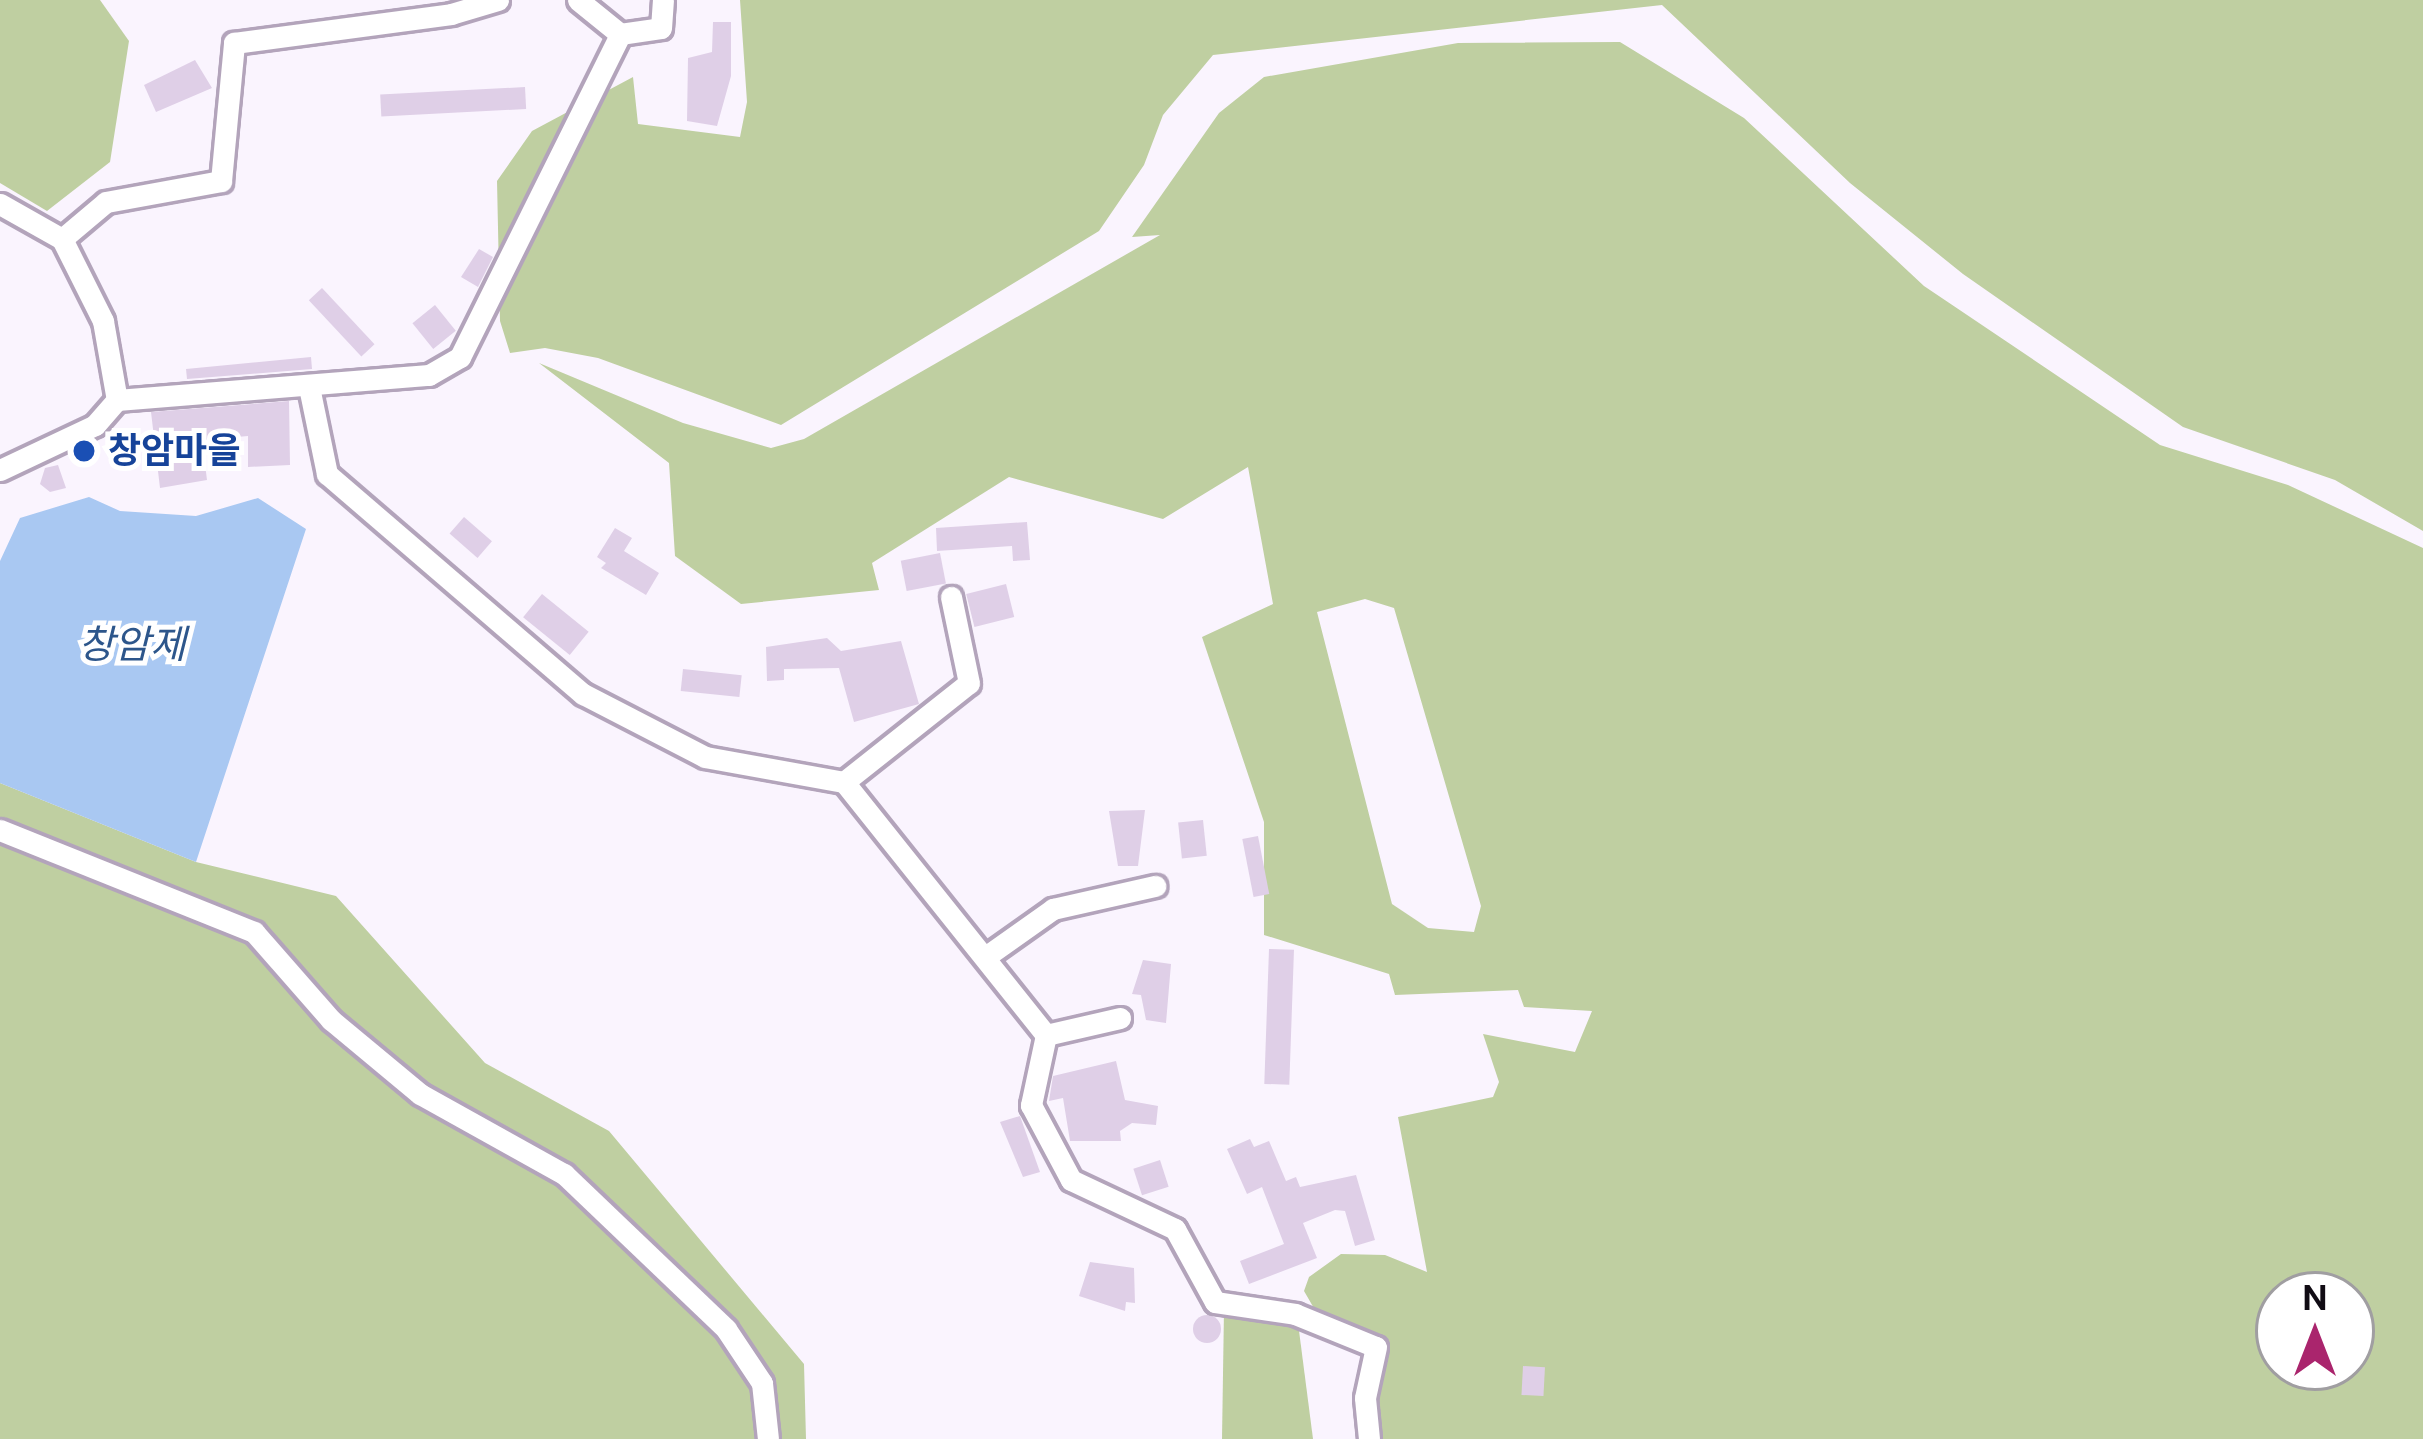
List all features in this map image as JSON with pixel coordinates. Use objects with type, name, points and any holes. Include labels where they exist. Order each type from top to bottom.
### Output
[{"type":"street","points":[[62,239],[106,202],[220,181],[234,43],[451,14],[498,0]]},
{"type":"street","points":[[578,0],[620,34],[661,28],[663,0]]},
{"type":"street","points":[[0,470],[95,424],[117,400],[429,375],[460,357],[620,34]]},
{"type":"street","points":[[0,204],[62,239],[104,321],[117,400]]},
{"type":"street","points":[[309,387],[327,474],[583,694],[705,757],[844,782],[988,955],[1046,1035],[1031,1105],[1071,1180],[1175,1229],[1215,1302],[1295,1314],[1376,1347],[1365,1398],[1369,1439]]},
{"type":"street","points":[[844,782],[969,683],[951,597]]},
{"type":"street","points":[[0,830],[254,932],[332,1020],[421,1094],[564,1174],[726,1329],[763,1383],[768,1439]]},
{"type":"street","points":[[988,955],[1053,909],[1155,886]]},
{"type":"street","points":[[1046,1035],[1120,1018]]},
{"type":"green space","points":[[0,0],[100,0],[129,41],[110,162],[47,211],[0,183]]},
{"type":"green space","points":[[740,0],[2423,0],[2423,531],[2335,480],[2183,427],[1963,274],[1850,183],[1662,5],[1213,55],[1163,115],[1144,165],[1099,231],[781,425],[598,358],[545,348],[510,353],[500,321],[497,181],[532,131],[633,77],[638,124],[740,137],[747,102]]},
{"type":"green space","points":[[1620,42],[1744,118],[1924,286],[2160,445],[2288,485],[2423,548],[2423,1439],[1374,1439],[1384,1336],[1315,1310],[1304,1291],[1309,1277],[1341,1254],[1385,1255],[1427,1272],[1398,1117],[1493,1097],[1499,1082],[1483,1034],[1575,1052],[1592,1011],[1524,1007],[1518,990],[1395,995],[1389,974],[1264,935],[1264,822],[1202,637],[1273,604],[1248,467],[1163,519],[1009,477],[872,563],[879,590],[741,604],[675,556],[669,463],[539,363],[683,423],[771,448],[804,439],[1160,235],[1132,237],[1219,113],[1264,77],[1458,43]],"holes":[[[1365,599],[1394,608],[1481,906],[1474,932],[1428,928],[1392,904],[1317,612]]]},
{"type":"green space","points":[[0,783],[196,862],[336,896],[485,1063],[609,1131],[804,1364],[806,1439],[0,1439]]},
{"type":"green space","points":[[1224,1309],[1298,1323],[1313,1439],[1222,1439]]},
{"type":"water","name":"창암제","points":[[89,497],[120,511],[196,516],[258,498],[306,529],[196,862],[0,783],[0,561],[20,518]]},
{"type":"building","points":[[713,22],[731,22],[731,76],[717,126],[687,121],[688,58],[712,52]]},
{"type":"building","points":[[195,60],[212,88],[156,112],[144,85]]},
{"type":"building","points":[[525,87],[526,109],[381,117],[380,95]]},
{"type":"building","points":[[479,249],[493,257],[478,287],[461,277]]},
{"type":"building","points":[[322,288],[375,344],[361,357],[309,300]]},
{"type":"building","points":[[435,305],[456,331],[433,349],[412,323]]},
{"type":"building","points":[[311,357],[312,369],[187,379],[186,369]]},
{"type":"building","points":[[289,401],[290,465],[248,467],[248,436],[202,440],[207,480],[160,488],[151,412]]},
{"type":"building","points":[[58,465],[66,488],[50,492],[40,484],[45,468]]},
{"type":"building","points":[[464,517],[492,541],[477,558],[450,534]]},
{"type":"building","points":[[1027,522],[1030,560],[1013,561],[1012,546],[937,551],[936,528]]},
{"type":"building","points":[[615,528],[632,538],[624,551],[659,573],[646,595],[601,568],[606,563],[597,557]]},
{"type":"building","points":[[940,553],[946,583],[907,591],[901,561]]},
{"type":"building","points":[[1006,584],[1014,617],[974,627],[966,594]]},
{"type":"building","points":[[542,594],[589,632],[570,655],[523,617]]},
{"type":"building","points":[[827,638],[841,651],[901,641],[919,704],[854,722],[839,668],[784,669],[784,680],[767,681],[766,647]]},
{"type":"building","points":[[683,669],[742,675],[739,697],[681,691]]},
{"type":"building","points":[[1145,810],[1138,866],[1118,866],[1109,811]]},
{"type":"building","points":[[1203,820],[1207,856],[1182,858],[1178,823]]},
{"type":"building","points":[[1258,836],[1269,894],[1254,897],[1242,839]]},
{"type":"building","points":[[1269,949],[1294,950],[1289,1085],[1264,1084]]},
{"type":"building","points":[[1143,960],[1171,964],[1166,1023],[1146,1020],[1141,995],[1132,994]]},
{"type":"building","points":[[1116,1061],[1125,1100],[1158,1106],[1156,1125],[1132,1123],[1120,1131],[1121,1141],[1070,1141],[1063,1098],[1049,1101],[1053,1076]]},
{"type":"building","points":[[1020,1116],[1040,1172],[1023,1177],[1000,1122]]},
{"type":"building","points":[[1250,1139],[1254,1147],[1269,1141],[1286,1181],[1296,1177],[1300,1187],[1356,1175],[1375,1240],[1355,1246],[1345,1211],[1335,1210],[1303,1223],[1317,1258],[1249,1284],[1240,1261],[1284,1244],[1262,1187],[1247,1194],[1227,1149]]},
{"type":"building","points":[[1160,1160],[1169,1187],[1142,1195],[1133,1169]]},
{"type":"building","points":[[1090,1262],[1134,1268],[1135,1303],[1126,1302],[1125,1311],[1079,1296]]},
{"type":"building","points":[[1207,1315],[1217,1319],[1221,1329],[1217,1339],[1207,1343],[1197,1339],[1193,1329],[1197,1319]]},
{"type":"building","points":[[1523,1366],[1545,1367],[1543,1396],[1521,1395]]},
{"type":"place","name":"창암마을","points":[[84,451]]}]
